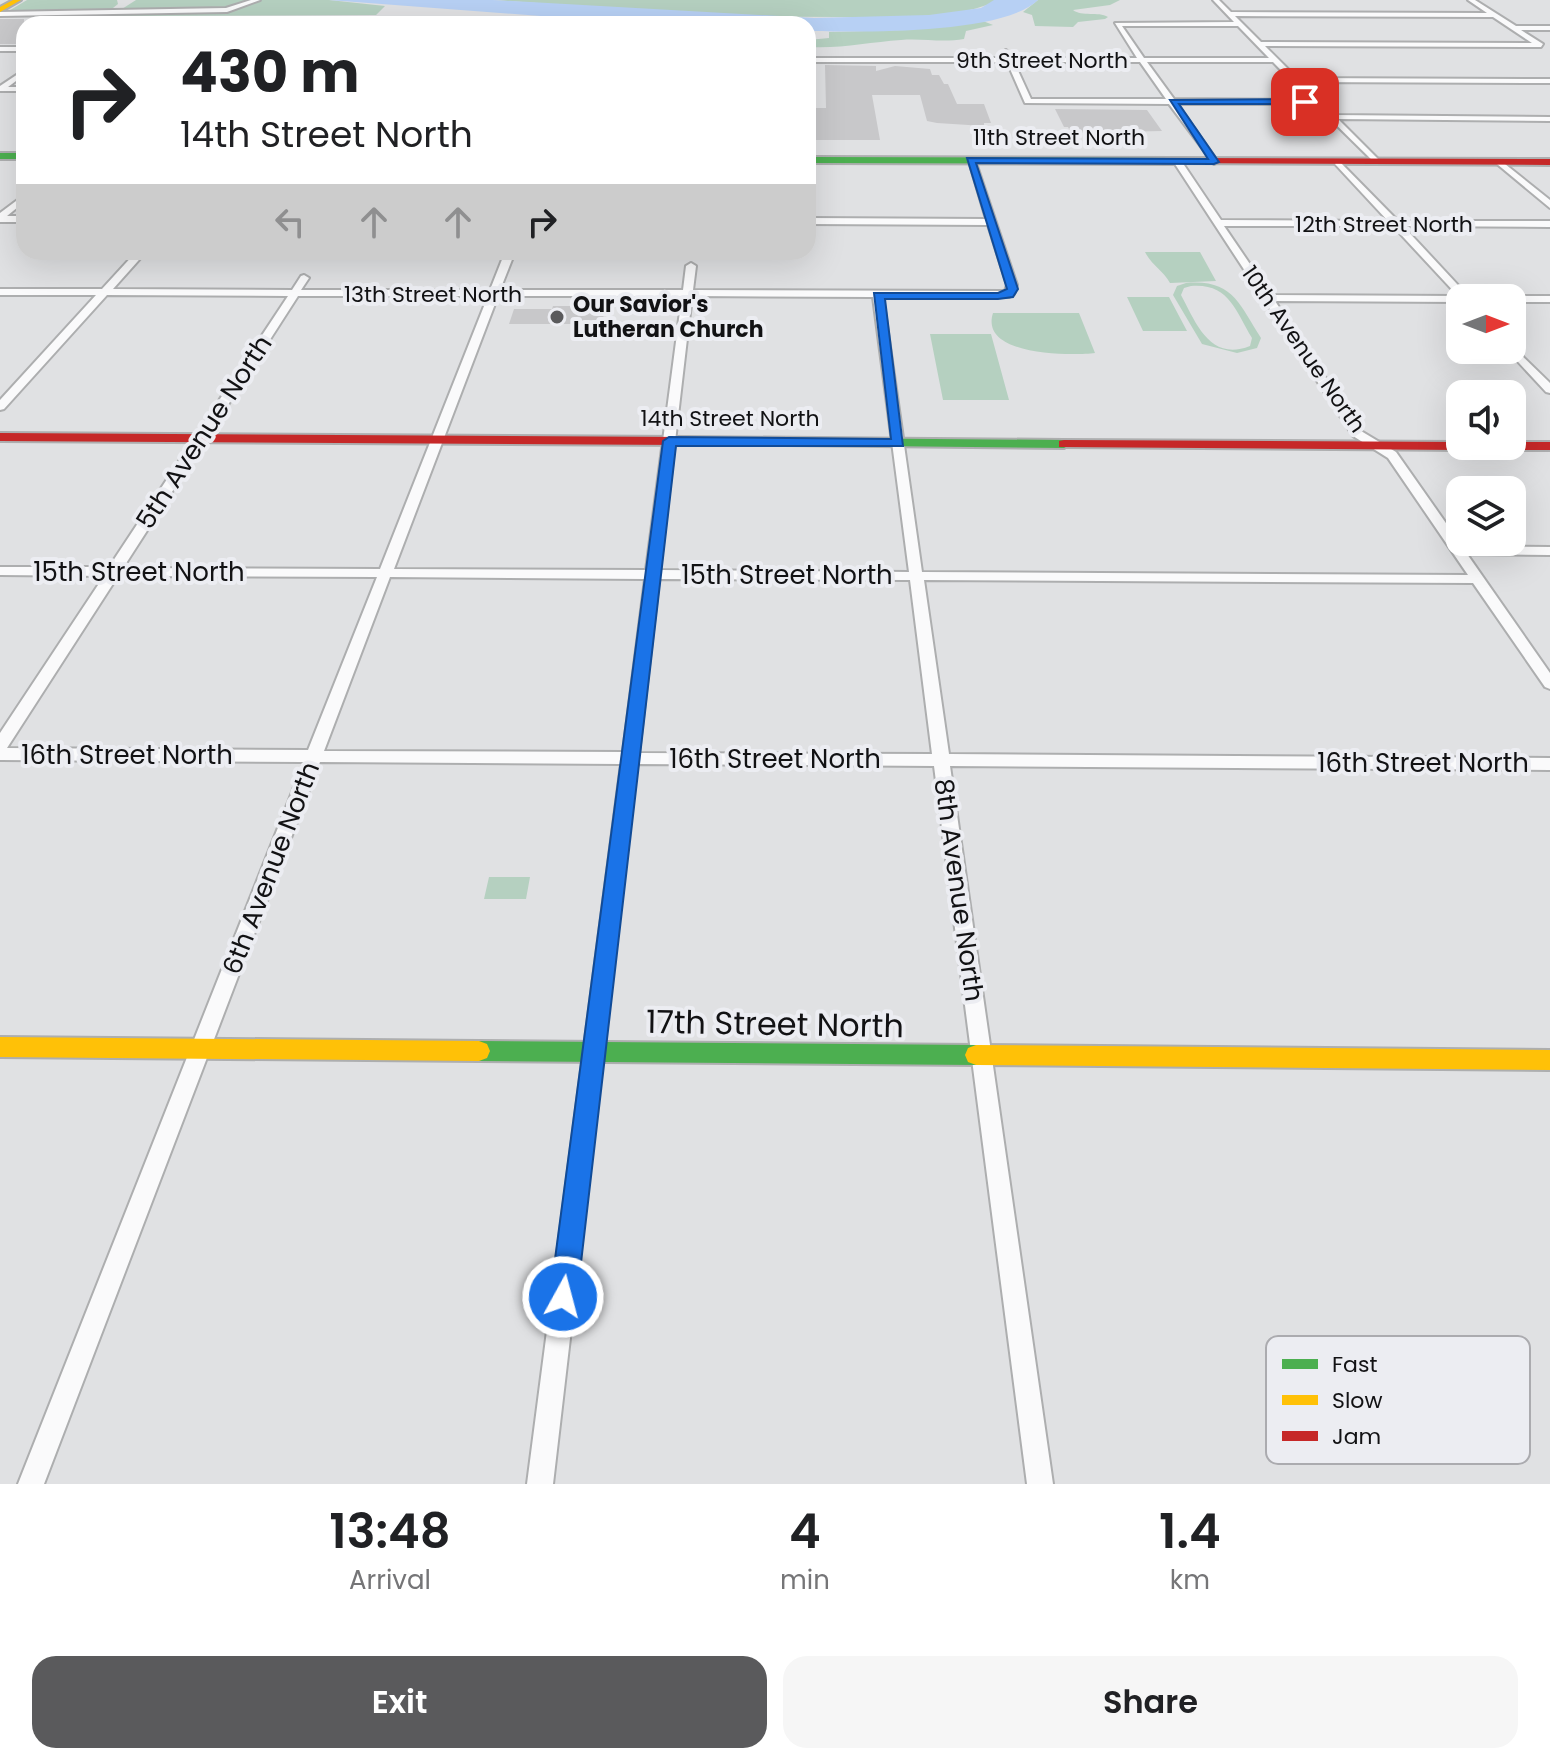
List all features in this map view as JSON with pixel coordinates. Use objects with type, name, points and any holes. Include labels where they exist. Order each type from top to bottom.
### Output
[{"type":"street","points":[[0,3],[5,0]]},
{"type":"street","points":[[0,12],[18,0]]},
{"type":"street","points":[[0,12],[109,14],[227,10],[257,0]]},
{"type":"street","points":[[1216,0],[1376,162]]},
{"type":"street","points":[[1471,0],[1550,51]]},
{"type":"street","points":[[1230,14],[1495,15]]},
{"type":"street","points":[[1214,162],[1117,24],[1240,24]]},
{"type":"street","points":[[1515,28],[1550,28]]},
{"type":"street","points":[[1260,44],[1541,45]]},
{"type":"street","points":[[1005,50],[1028,101],[1317,102]]},
{"type":"street","name":"9th Street North","points":[[816,60],[1276,60]]},
{"type":"street","points":[[1295,80],[1550,81]]},
{"type":"street","points":[[1332,117],[1550,119]]},
{"type":"street","name":"11th Street North","points":[[816,160],[1550,162]]},
{"type":"street","points":[[816,221],[992,222],[971,160]]},
{"type":"street","name":"10th Avenue North","points":[[1177,161],[1357,433],[1392,455],[1446,532]]},
{"type":"street","points":[[1338,162],[1450,284]]},
{"type":"street","points":[[1500,162],[1550,205]]},
{"type":"street","points":[[0,218],[16,205]]},
{"type":"street","name":"13th Street North","points":[[0,292],[1009,294],[1013,289],[992,222]]},
{"type":"street","name":"12th Street North","points":[[1218,223],[1550,224]]},
{"type":"street","points":[[0,407],[134,260]]},
{"type":"street","name":"6th Avenue North","points":[[31,1484],[507,260]]},
{"type":"street","points":[[540,1484],[691,266]]},
{"type":"street","name":"5th Avenue North","points":[[0,746],[304,278]]},
{"type":"street","name":"8th Avenue North","points":[[878,296],[1040,1484]]},
{"type":"street","points":[[1267,298],[1446,298]]},
{"type":"street","points":[[1526,299],[1550,299]]},
{"type":"street","points":[[1526,364],[1550,390]]},
{"type":"street","name":"14th Street North","points":[[0,437],[1446,446]]},
{"type":"street","points":[[1526,446],[1550,446]]},
{"type":"street","points":[[1526,551],[1550,551]]},
{"type":"street","name":"10th Avenue North","points":[[1463,556],[1548,680]]},
{"type":"street","name":"15th Street North","points":[[0,571],[1478,579]]},
{"type":"street","name":"16th Street North","points":[[0,754],[1550,764]]},
{"type":"street","name":"17th Street North","points":[[0,1047],[1550,1060]]},
{"type":"green space","points":[[27,0],[117,0],[118,4],[108,12],[7,12]]},
{"type":"green space","points":[[136,0],[329,0],[385,6],[376,15],[111,16]]},
{"type":"green space","points":[[493,0],[994,0],[961,12],[926,16],[816,17],[674,12]]},
{"type":"green space","points":[[1038,0],[1120,0],[1110,5],[1073,10],[1108,17],[1078,22],[1073,27],[1035,26],[1032,15],[1023,12]]},
{"type":"green space","points":[[983,21],[993,25],[966,31],[964,39],[948,41],[909,40],[816,47],[816,39],[829,38],[829,32],[906,30]]},
{"type":"green space","points":[[1145,252],[1200,252],[1216,281],[1170,283]]},
{"type":"green space","points":[[1186,283],[1214,285],[1233,296],[1261,338],[1257,348],[1237,353],[1202,344],[1173,295],[1177,286]],"holes":[[[1204,286],[1229,300],[1252,338],[1250,346],[1224,349],[1199,328],[1181,295],[1184,288]]]},
{"type":"green space","points":[[1127,297],[1169,297],[1187,331],[1143,331]]},
{"type":"green space","points":[[993,313],[1079,313],[1095,353],[1048,353],[1013,345],[1000,338],[992,327]]},
{"type":"green space","points":[[930,334],[991,334],[1009,400],[943,400]]},
{"type":"green space","points":[[489,877],[530,877],[526,899],[484,899]]},
{"type":"water","points":[[329,0],[493,0],[778,16],[540,16]]},
{"type":"water","points":[[994,0],[1038,0],[1020,11],[994,20],[929,29],[816,31],[816,18],[929,15],[981,8]]},
{"type":"building","points":[[0,19],[16,19],[16,44],[0,44]]},
{"type":"building","points":[[825,65],[876,66],[876,71],[895,66],[930,69],[932,75],[939,75],[944,84],[948,84],[957,104],[984,104],[991,123],[984,123],[984,126],[927,121],[920,95],[872,95],[880,140],[816,140],[816,108],[826,108]]},
{"type":"building","points":[[1055,109],[1147,110],[1162,131],[1071,133],[1068,127],[1064,127]]},
{"type":"building","name":"Our Savior's Lutheran Church","points":[[553,306],[600,306],[599,309],[605,309],[601,328],[573,327],[574,324],[509,324],[514,309],[552,309]]},
{"type":"traffic: fast","points":[[0,156],[16,156]]},
{"type":"traffic: fast","points":[[816,160],[1173,161]]},
{"type":"traffic: fast","points":[[685,441],[1064,444]]},
{"type":"traffic: fast","points":[[479,1051],[976,1055]]},
{"type":"traffic: slow","points":[[0,10],[18,0]]},
{"type":"traffic: slow","points":[[0,1047],[479,1051]]},
{"type":"traffic: slow","points":[[976,1055],[1550,1060]]},
{"type":"traffic: jam","points":[[1173,161],[1550,162]]},
{"type":"traffic: jam","points":[[0,437],[685,441]]},
{"type":"traffic: jam","points":[[1064,444],[1446,446]]},
{"type":"traffic: jam","points":[[1526,446],[1550,446]]},
{"type":"place","name":"Our Savior's Lutheran Church","points":[[557,317]]},
{"type":"route","points":[[563,1297],[669,441],[898,443],[878,296],[998,296],[1009,294],[1013,289],[971,160],[1214,162],[1173,101],[1305,102]]}]
